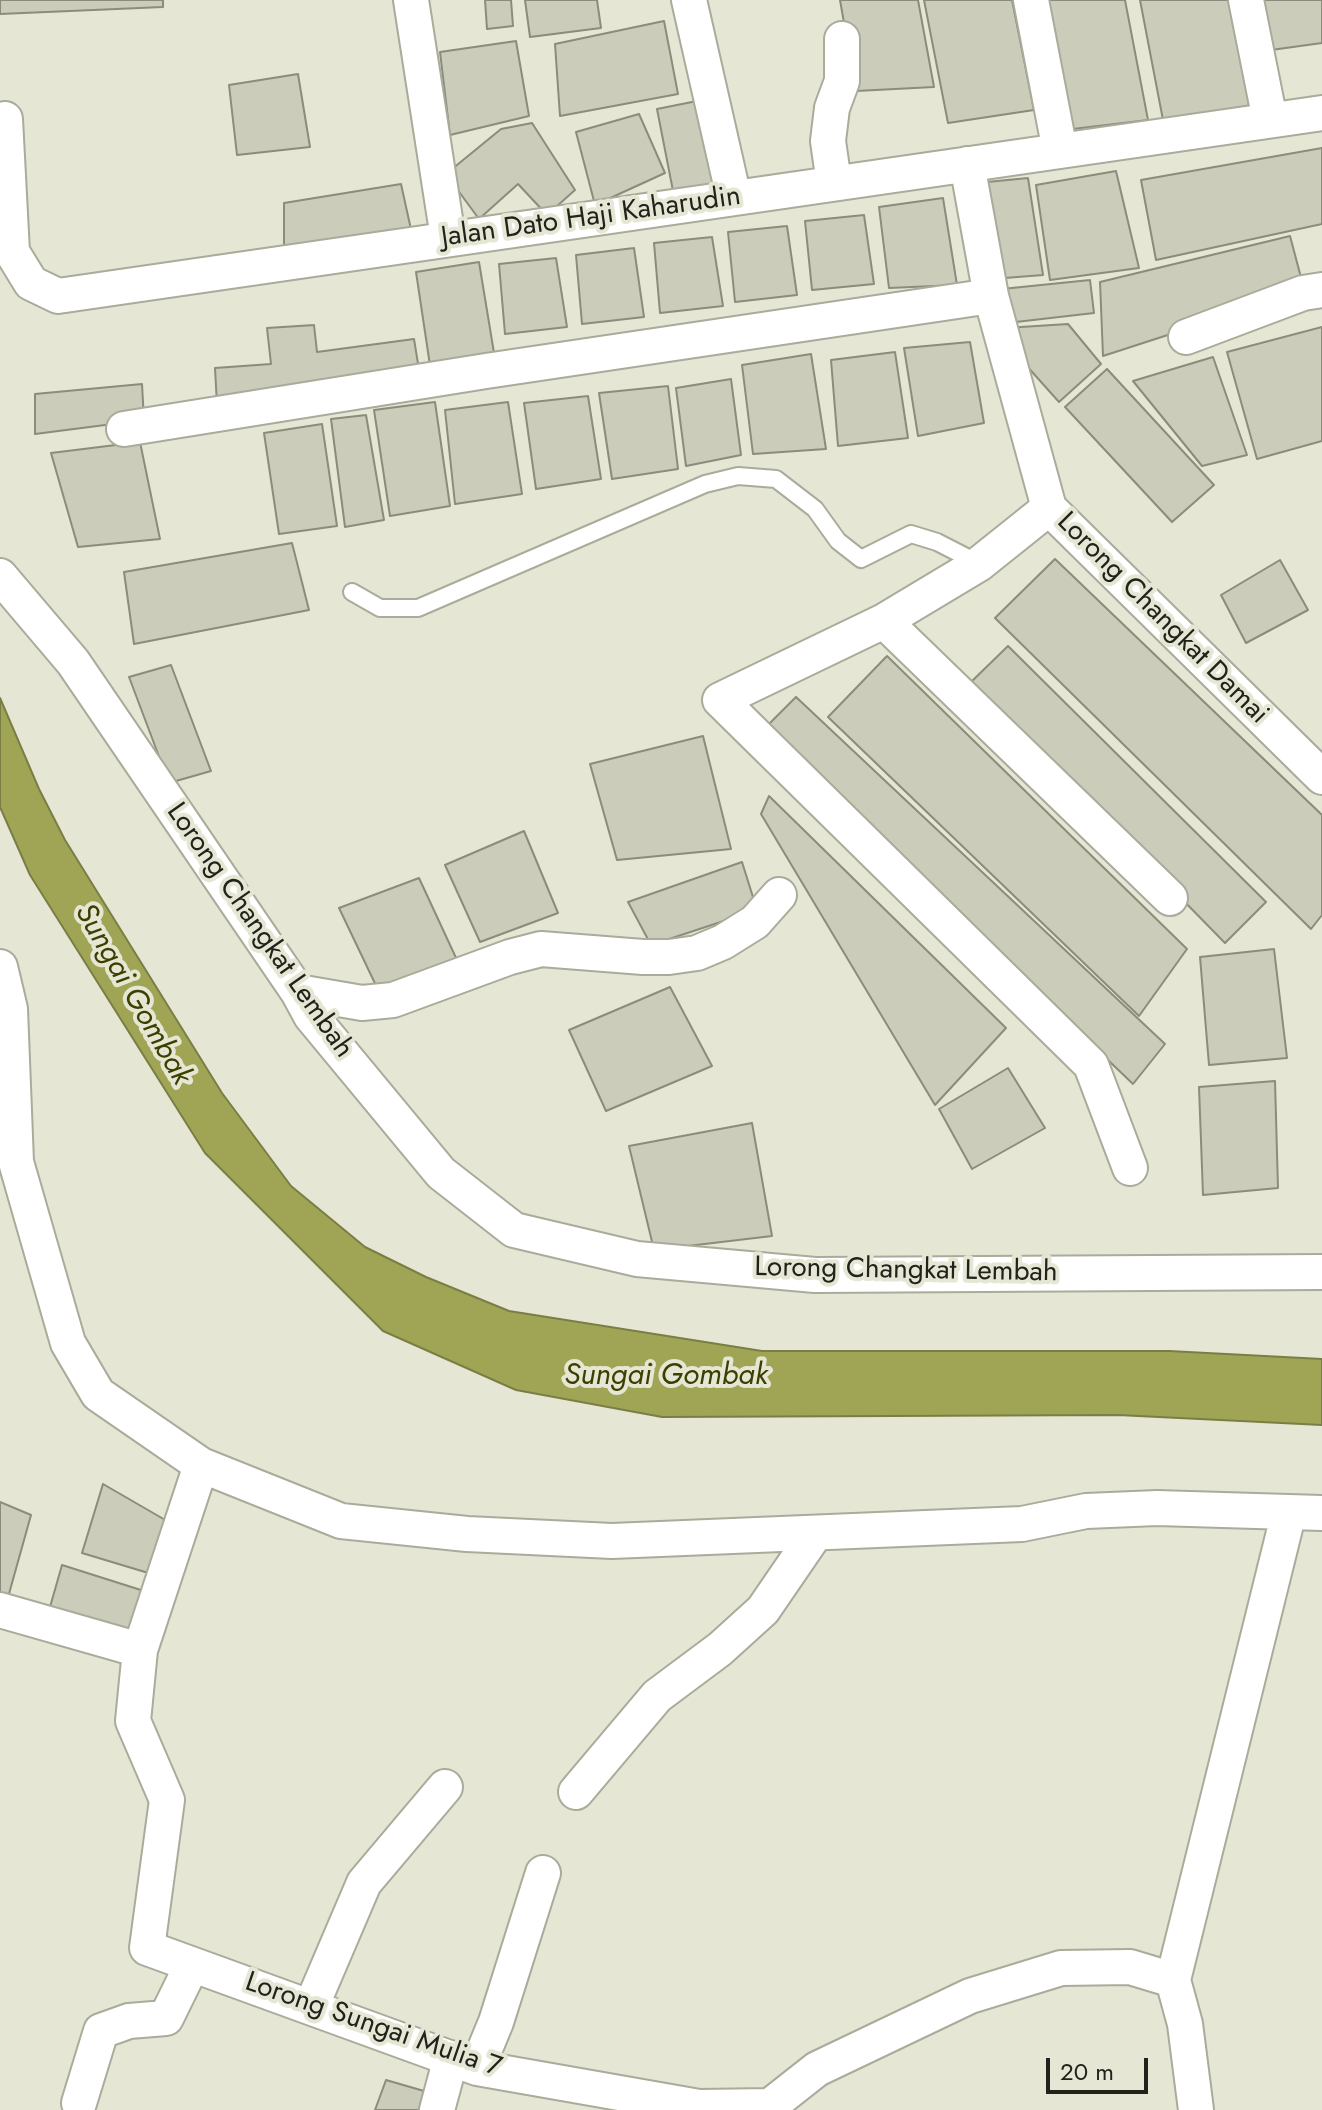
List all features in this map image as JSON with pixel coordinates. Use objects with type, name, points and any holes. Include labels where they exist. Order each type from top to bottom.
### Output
[{"type":"street","points":[[411,0],[448,238]]},
{"type":"street","points":[[689,0],[734,198]]},
{"type":"street","points":[[1031,0],[1060,151]]},
{"type":"street","points":[[1246,0],[1270,120]]},
{"type":"street","points":[[834,183],[828,141],[832,108],[842,81],[842,39]]},
{"type":"street","name":"Jalan Dato Haji Kaharudin","points":[[4,130],[12,252],[31,283],[58,296],[1322,113]]},
{"type":"street","name":"Lorong Changkat Damai","points":[[967,164],[991,296],[1049,508],[1322,777]]},
{"type":"street","points":[[1186,337],[1303,293],[1322,290]]},
{"type":"street","points":[[124,429],[486,371],[991,296]]},
{"type":"street","points":[[1049,508],[979,564],[884,621],[720,700],[1091,1065],[1130,1168]]},
{"type":"street","name":"Lorong Changkat Lembah","points":[[0,576],[73,662],[298,992],[311,1016],[441,1173],[514,1230],[637,1259],[815,1275],[1322,1272]]},
{"type":"street","points":[[884,621],[1170,898]]},
{"type":"street","points":[[298,992],[362,1003],[393,1000],[510,957],[541,949],[643,957],[697,953],[723,942],[755,922],[779,895]]},
{"type":"street","points":[[0,967],[10,1009],[16,1162],[68,1343],[98,1394],[201,1465],[341,1521],[467,1534],[612,1541],[1022,1524],[1086,1511],[1157,1508],[1306,1512],[1173,1980],[1185,2024],[1196,2110]]},
{"type":"street","points":[[0,1610],[140,1650],[201,1465]]},
{"type":"street","points":[[576,1792],[657,1696],[720,1649],[763,1610],[815,1534]]},
{"type":"street","name":"Lorong Sungai Mulia 7","points":[[140,1650],[133,1721],[167,1800],[147,1948],[464,2063],[699,2107],[769,2108],[817,2069],[970,1996],[1061,1968],[1130,1967],[1173,1980]]},
{"type":"street","points":[[311,2007],[364,1883],[445,1787]]},
{"type":"street","points":[[437,2110],[464,2063],[496,2022],[543,1873]]},
{"type":"street","points":[[79,2103],[101,2031],[129,2021],[166,2018],[192,1965]]},
{"type":"lane","points":[[352,592],[380,608],[418,608],[705,484],[738,476],[776,479],[815,509],[838,541],[861,559],[911,534],[937,542],[979,564]]},
{"type":"water","name":"Sungai Gombak","points":[[0,698],[39,789],[65,840],[222,1093],[291,1186],[365,1247],[426,1277],[509,1311],[762,1351],[1169,1351],[1322,1359],[1322,1425],[1118,1415],[662,1417],[516,1390],[383,1331],[205,1153],[30,875],[0,807]]},
{"type":"building","points":[[0,0],[163,0],[163,7],[0,14]]},
{"type":"building","points":[[485,0],[511,0],[513,26],[487,29]]},
{"type":"building","points":[[525,0],[597,0],[601,28],[530,37]]},
{"type":"building","points":[[840,0],[918,0],[934,87],[856,91]]},
{"type":"building","points":[[924,0],[1012,0],[1034,110],[948,123]]},
{"type":"building","points":[[1048,0],[1125,0],[1148,120],[1073,129]]},
{"type":"building","points":[[1140,0],[1230,0],[1252,105],[1163,120]]},
{"type":"building","points":[[1254,0],[1322,0],[1322,43],[1264,51]]},
{"type":"building","points":[[664,21],[678,94],[560,116],[555,44]]},
{"type":"building","points":[[516,41],[529,116],[450,135],[440,52]]},
{"type":"building","points":[[298,74],[310,147],[237,155],[229,85]]},
{"type":"building","points":[[697,101],[721,193],[674,196],[657,109]]},
{"type":"building","points":[[639,114],[665,173],[595,205],[576,132]]},
{"type":"building","points":[[532,123],[575,190],[547,215],[518,184],[479,219],[446,174],[501,129]]},
{"type":"building","points":[[1322,148],[1322,224],[1156,260],[1141,180]]},
{"type":"building","points":[[1116,171],[1139,268],[1050,280],[1036,185]]},
{"type":"building","points":[[1028,178],[1043,275],[992,279],[977,183]]},
{"type":"building","points":[[401,184],[412,234],[284,250],[284,203]]},
{"type":"building","points":[[943,198],[957,285],[889,288],[879,207]]},
{"type":"building","points":[[864,215],[874,284],[812,290],[805,221]]},
{"type":"building","points":[[787,226],[797,295],[735,302],[728,232]]},
{"type":"building","points":[[1290,236],[1303,285],[1103,356],[1100,282]]},
{"type":"building","points":[[712,237],[723,306],[660,313],[654,243]]},
{"type":"building","points":[[634,248],[644,317],[582,324],[576,255]]},
{"type":"building","points":[[556,258],[567,327],[505,334],[499,264]]},
{"type":"building","points":[[479,262],[495,359],[431,372],[416,272]]},
{"type":"building","points":[[1090,280],[1094,313],[1007,323],[1002,289]]},
{"type":"building","points":[[1068,324],[1101,364],[1059,402],[1008,345],[1005,328]]},
{"type":"building","points":[[314,325],[317,352],[414,339],[420,376],[217,405],[215,368],[271,364],[267,328]]},
{"type":"building","points":[[1322,327],[1322,441],[1257,459],[1227,352]]},
{"type":"building","points":[[970,342],[984,423],[918,436],[904,348]]},
{"type":"building","points":[[895,352],[908,438],[838,446],[831,360]]},
{"type":"building","points":[[811,354],[826,449],[753,454],[742,365]]},
{"type":"building","points":[[1213,357],[1247,455],[1202,466],[1133,381]]},
{"type":"building","points":[[1107,369],[1214,485],[1172,522],[1065,407]]},
{"type":"building","points":[[731,379],[741,455],[686,466],[676,388]]},
{"type":"building","points":[[142,384],[144,420],[35,434],[35,394]]},
{"type":"building","points":[[668,386],[678,469],[612,479],[599,393]]},
{"type":"building","points":[[588,396],[601,479],[536,489],[524,403]]},
{"type":"building","points":[[435,402],[450,506],[390,516],[374,410]]},
{"type":"building","points":[[508,402],[522,494],[455,504],[445,410]]},
{"type":"building","points":[[366,415],[384,520],[345,527],[331,419]]},
{"type":"building","points":[[322,424],[337,526],[279,534],[264,433]]},
{"type":"building","points":[[140,442],[160,539],[78,547],[51,453]]},
{"type":"building","points":[[292,543],[309,610],[134,644],[124,572]]},
{"type":"building","points":[[1055,559],[1322,815],[1322,915],[1311,929],[995,618]]},
{"type":"building","points":[[1280,560],[1308,610],[1246,643],[1221,595]]},
{"type":"building","points":[[1008,646],[1266,902],[1225,943],[970,683]]},
{"type":"building","points":[[887,656],[1187,949],[1139,1016],[828,717]]},
{"type":"building","points":[[171,665],[211,771],[169,783],[129,677]]},
{"type":"building","points":[[796,697],[1165,1044],[1133,1084],[763,730]]},
{"type":"building","points":[[703,736],[731,849],[617,860],[590,764]]},
{"type":"building","points":[[769,796],[1006,1028],[935,1105],[761,814]]},
{"type":"building","points":[[524,831],[558,913],[480,942],[445,865]]},
{"type":"building","points":[[742,862],[757,910],[651,945],[628,902]]},
{"type":"building","points":[[419,878],[457,960],[381,996],[339,908]]},
{"type":"building","points":[[1274,949],[1287,1058],[1209,1065],[1200,957]]},
{"type":"building","points":[[670,987],[712,1066],[606,1111],[569,1030]]},
{"type":"building","points":[[1008,1068],[1045,1128],[972,1169],[939,1109]]},
{"type":"building","points":[[1275,1081],[1278,1188],[1203,1195],[1199,1087]]},
{"type":"building","points":[[752,1123],[772,1236],[654,1250],[629,1146]]},
{"type":"building","points":[[103,1484],[167,1521],[155,1575],[82,1553]]},
{"type":"building","points":[[0,1502],[31,1515],[7,1601],[0,1599]]},
{"type":"building","points":[[62,1565],[144,1591],[135,1639],[48,1614]]},
{"type":"building","points":[[386,2080],[424,2091],[419,2110],[375,2110]]}]
